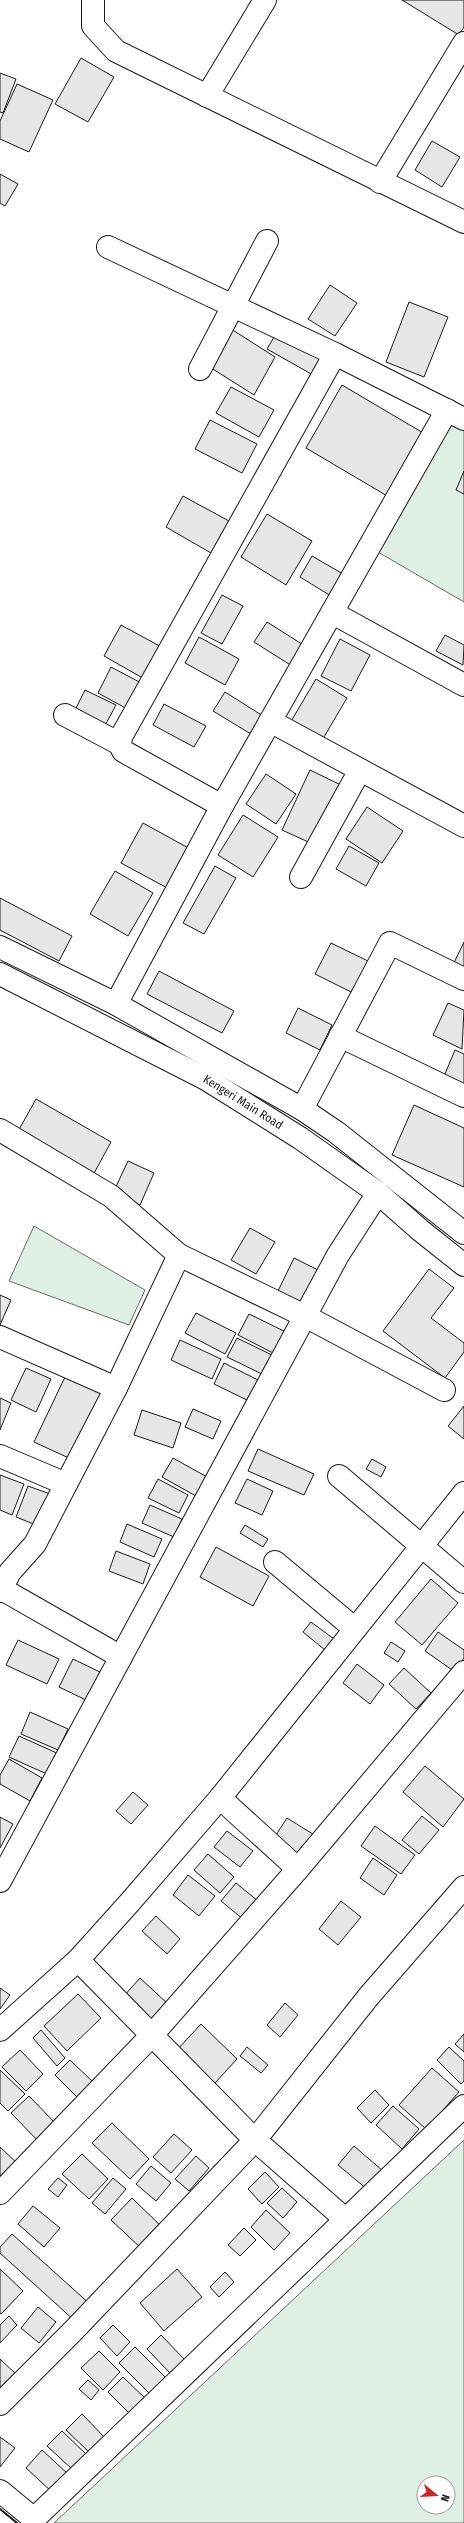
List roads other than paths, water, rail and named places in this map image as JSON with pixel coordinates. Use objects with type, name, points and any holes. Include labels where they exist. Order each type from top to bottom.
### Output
[{"type":"street","points":[[93,0],[93,26],[116,51],[464,222]]},
{"type":"street","points":[[207,96],[265,0]]},
{"type":"street","points":[[380,182],[464,43]]},
{"type":"street","points":[[200,369],[231,306],[267,241]]},
{"type":"street","points":[[108,247],[335,354],[455,414],[333,613],[270,721],[222,806],[116,1004]]},
{"type":"street","points":[[222,806],[123,751],[120,744],[121,736],[335,354]]},
{"type":"street","points":[[333,613],[464,685]]},
{"type":"street","points":[[65,715],[120,744]]},
{"type":"street","points":[[270,721],[464,826]]},
{"type":"street","points":[[301,877],[360,770]]},
{"type":"street","points":[[302,1109],[390,943],[464,979]]},
{"type":"street","name":"Kengeri Main Road","points":[[0,947],[116,1004],[302,1109],[336,1132],[464,1233]]},
{"type":"street","name":"Kengeri Main Road","points":[[0,974],[206,1079],[300,1138],[378,1193],[420,1230],[464,1265]]},
{"type":"street","points":[[340,1036],[464,1096]]},
{"type":"street","points":[[0,1130],[111,1196],[179,1255],[307,1317],[444,1390]]},
{"type":"street","points":[[0,1881],[120,1657],[307,1317],[338,1255],[378,1193]]},
{"type":"street","points":[[120,1657],[0,1589],[10,1572],[35,1544],[116,1388],[179,1255]]},
{"type":"street","points":[[0,1337],[116,1388]]},
{"type":"street","points":[[0,1456],[66,1484]]},
{"type":"street","points":[[339,1476],[464,1582]]},
{"type":"street","points":[[0,2030],[78,1960],[220,1798],[464,1493]]},
{"type":"street","points":[[275,1562],[355,1629]]},
{"type":"street","points":[[0,2193],[152,2035],[298,1869],[464,1672]]},
{"type":"street","points":[[220,1798],[298,1869]]},
{"type":"street","points":[[0,2404],[74,2330],[254,2140],[369,1996],[464,1887]]},
{"type":"street","points":[[78,1960],[254,2140],[345,2219]]},
{"type":"street","points":[[0,2491],[34,2520],[464,2106]]}]
